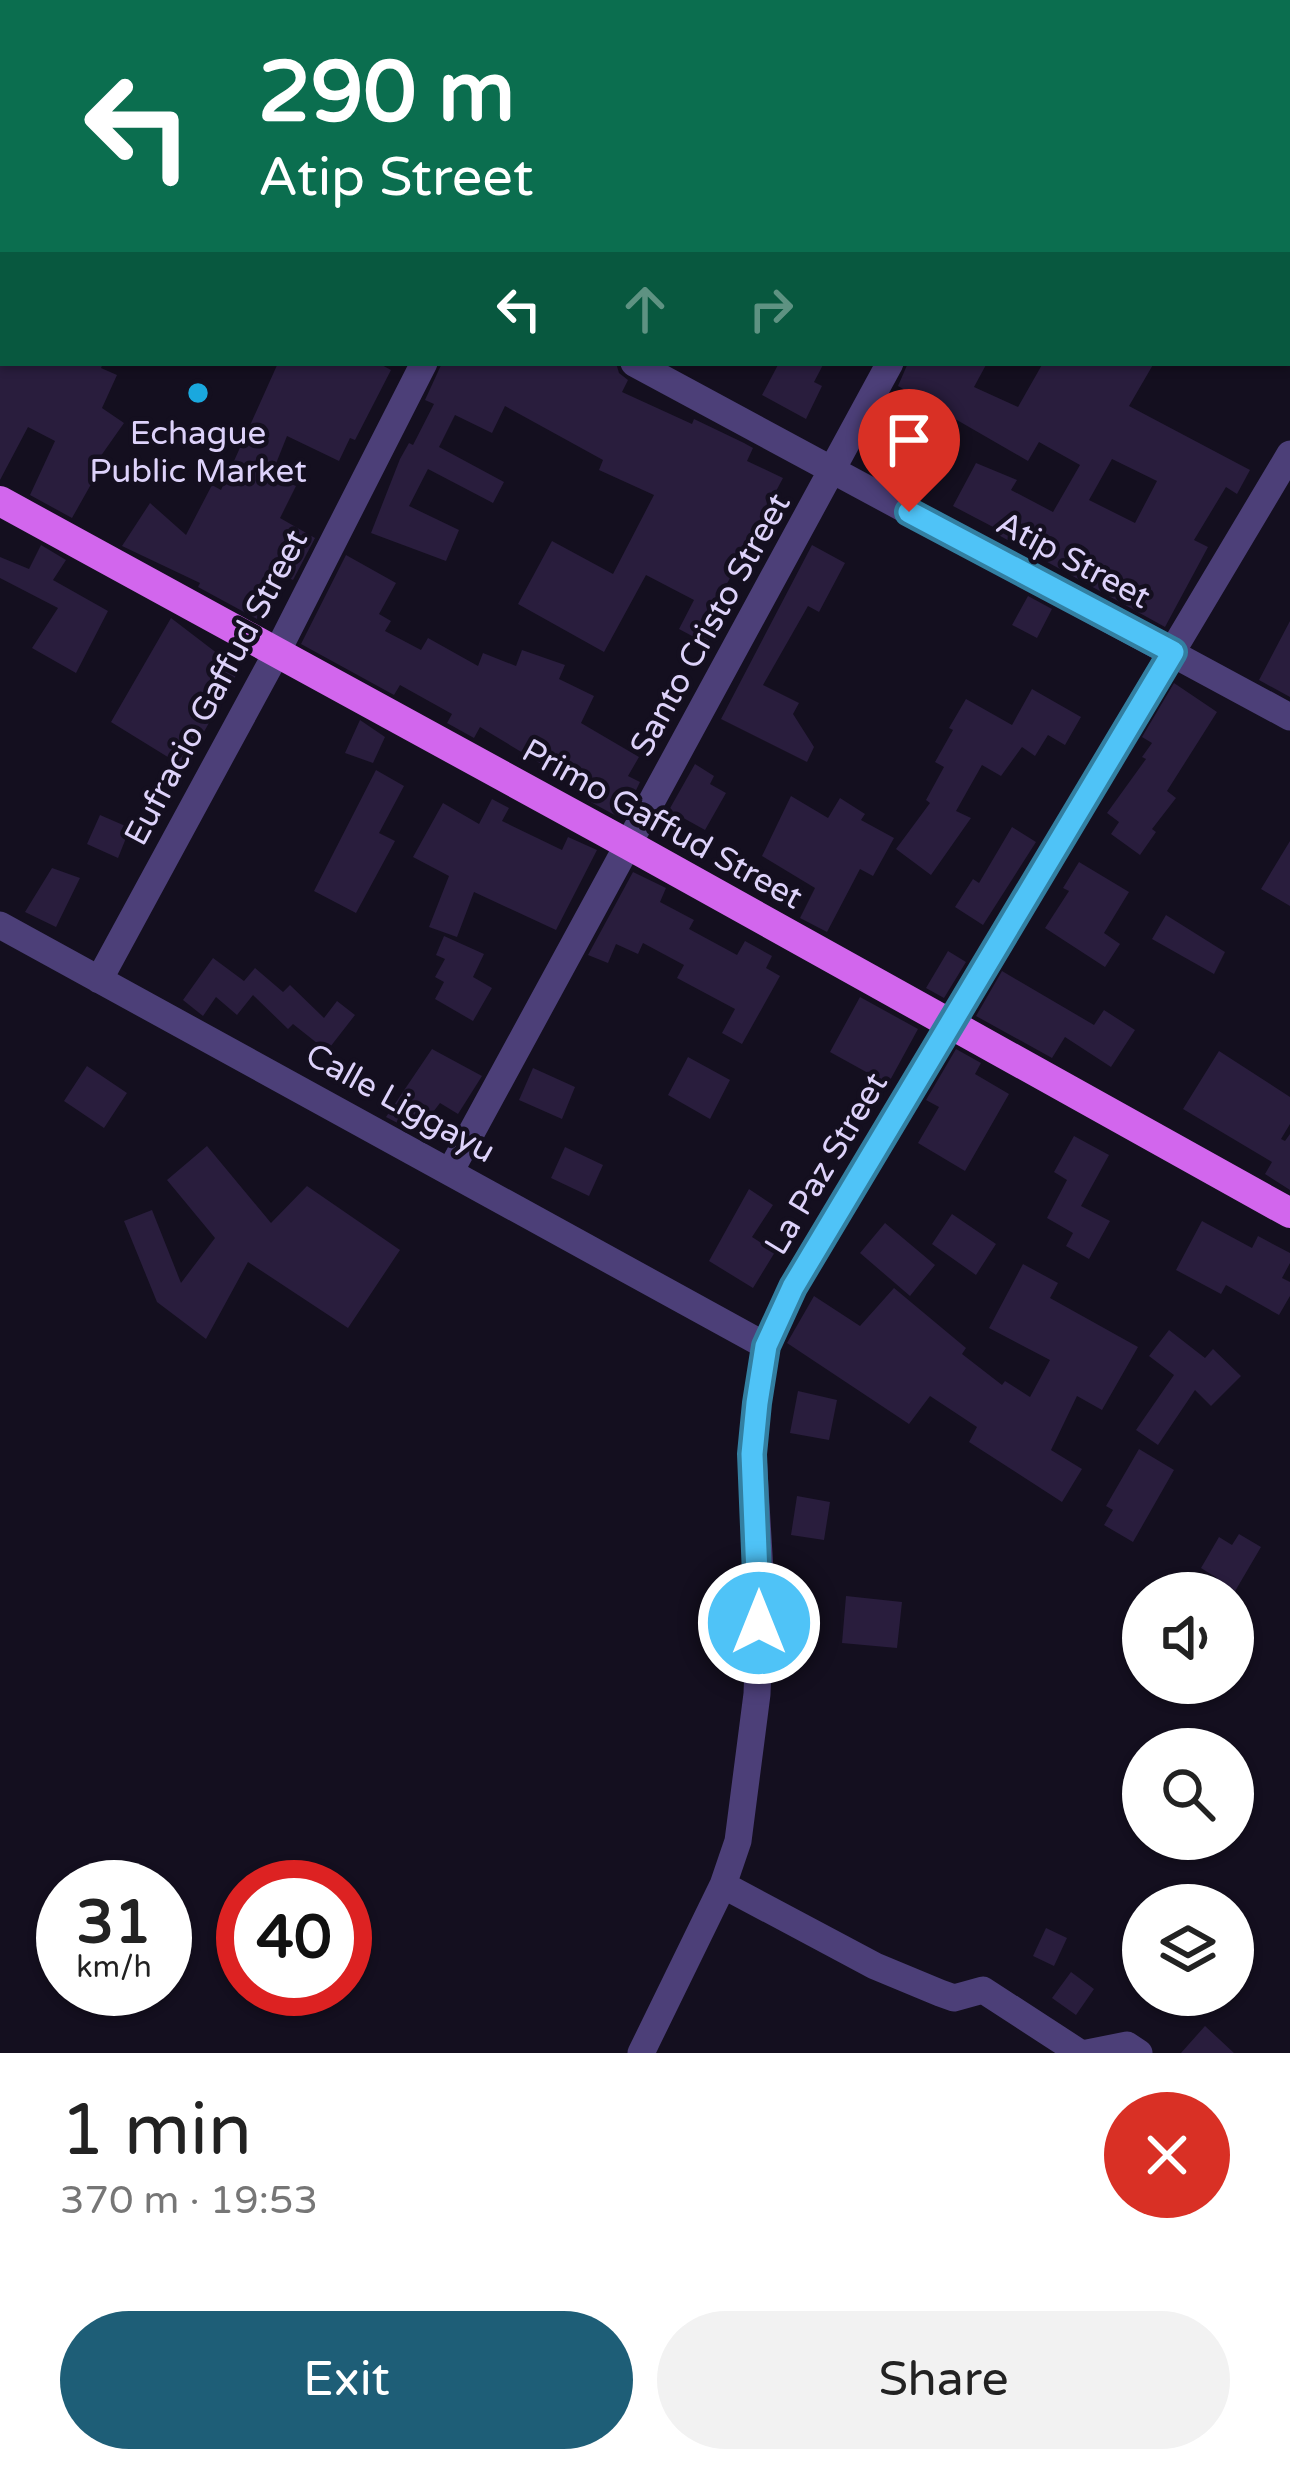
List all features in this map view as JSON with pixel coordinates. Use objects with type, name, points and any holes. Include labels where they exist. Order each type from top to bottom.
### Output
[{"type":"main road","name":"Primo Gaffud Street","points":[[0,501],[629,844],[1290,1213]]},
{"type":"street","name":"Eufracio Gaffud Street","points":[[99,980],[276,654],[422,366]]},
{"type":"street","name":"Atip Street","points":[[640,366],[1290,717]]},
{"type":"street","name":"Santo Cristo Street","points":[[451,1170],[888,366]]},
{"type":"street","name":"La Paz Street","points":[[641,2053],[723,1886],[738,1841],[757,1694],[761,1588],[752,1454],[766,1346],[793,1287],[1290,454]]},
{"type":"street","name":"Calle Liggayu","points":[[0,925],[766,1346]]},
{"type":"street","points":[[723,1886],[875,1966],[940,1993],[954,1998],[983,1990],[1084,2053],[1126,2045],[1139,2053]]},
{"type":"building","points":[[0,366],[102,366],[117,375],[102,408],[124,423],[98,460],[103,463],[72,518],[30,495],[55,441],[28,427],[0,480]]},
{"type":"building","points":[[277,366],[384,366],[391,370],[339,461],[287,436],[271,476],[296,486],[280,518],[315,538],[293,580],[279,573],[257,619],[198,587],[200,583],[122,546],[150,503],[186,535],[212,485],[221,490]]},
{"type":"building","points":[[441,366],[617,366],[628,380],[622,392],[753,448],[747,461],[783,478],[712,612],[721,617],[707,644],[679,629],[694,600],[646,575],[604,652],[518,604],[552,541],[613,574],[654,495],[599,470],[603,460],[505,406],[492,433],[455,415],[439,447],[504,482],[493,503],[428,469],[409,506],[459,530],[446,561],[371,533],[400,459],[409,443],[413,445],[434,404],[425,400]]},
{"type":"building","points":[[777,366],[822,366],[814,382],[822,386],[806,419],[762,395]]},
{"type":"building","points":[[907,366],[985,366],[974,387],[1018,407],[1041,366],[1152,366],[1129,406],[1250,470],[1237,494],[1226,487],[1194,540],[1208,547],[1165,627],[953,506],[976,463],[1017,480],[1011,490],[1053,512],[1080,465],[1039,442],[1028,461],[898,386]],"holes":[[[1112,459],[1157,481],[1135,523],[1089,500]]]},
{"type":"building","points":[[877,424],[913,438],[900,471],[864,456]]},
{"type":"building","points":[[41,545],[66,560],[53,580],[108,611],[76,673],[32,648],[58,608],[0,578],[0,557],[29,569]]},
{"type":"building","points":[[812,545],[845,563],[819,612],[808,606],[763,685],[799,703],[793,714],[814,747],[807,762],[721,719]]},
{"type":"building","points":[[346,555],[396,583],[379,614],[391,621],[385,631],[421,650],[428,638],[478,666],[483,653],[516,666],[522,650],[565,665],[559,679],[594,696],[581,723],[639,757],[628,776],[640,782],[622,819],[587,800],[593,788],[550,764],[548,768],[480,727],[474,738],[447,723],[452,714],[400,685],[394,695],[301,644]]},
{"type":"building","points":[[1028,596],[1052,609],[1037,638],[1012,625]]},
{"type":"building","points":[[171,618],[239,670],[184,767],[111,722]]},
{"type":"building","points":[[1290,621],[1290,697],[1259,680]]},
{"type":"building","points":[[1174,683],[1217,712],[1167,791],[1176,798],[1152,829],[1156,832],[1140,855],[1111,834],[1119,822],[1107,813],[1146,759],[1142,757],[1152,743],[1142,737]]},
{"type":"building","points":[[1032,689],[1081,717],[1065,745],[1048,735],[1035,756],[1022,747],[1001,776],[982,765],[956,811],[971,818],[931,875],[896,849],[930,803],[926,800],[944,767],[935,762],[953,730],[949,728],[966,699],[1012,725]]},
{"type":"building","points":[[360,720],[385,737],[373,763],[345,753]]},
{"type":"building","points":[[695,764],[714,776],[710,784],[726,793],[705,830],[669,810]]},
{"type":"building","points":[[376,770],[404,786],[379,833],[395,841],[356,913],[314,891]]},
{"type":"building","points":[[791,796],[828,818],[840,798],[865,814],[861,820],[894,838],[873,876],[860,869],[827,932],[800,918],[815,888],[762,856]]},
{"type":"building","points":[[492,799],[509,808],[502,821],[562,850],[568,837],[597,850],[556,930],[474,892],[457,937],[429,927],[449,876],[413,857],[443,803],[479,824]]},
{"type":"building","points":[[100,815],[130,828],[118,858],[87,844]]},
{"type":"building","points":[[1012,827],[1036,842],[983,925],[955,907],[973,879],[979,883]]},
{"type":"building","points":[[1290,841],[1290,906],[1261,889]]},
{"type":"building","points":[[1079,862],[1129,892],[1104,933],[1120,944],[1105,967],[1045,928],[1069,891],[1063,888]]},
{"type":"building","points":[[52,868],[80,878],[56,927],[25,912]]},
{"type":"building","points":[[633,872],[666,888],[660,902],[694,920],[689,929],[737,955],[745,941],[772,956],[766,968],[780,976],[742,1044],[722,1033],[735,1009],[677,978],[684,965],[643,943],[638,954],[616,944],[608,963],[588,955]]},
{"type":"building","points":[[1166,915],[1225,952],[1214,974],[1152,939]]},
{"type":"building","points":[[444,936],[484,954],[473,977],[492,988],[473,1021],[435,999],[444,982],[435,977],[445,959],[436,955]]},
{"type":"building","points":[[948,951],[966,962],[944,998],[926,988]]},
{"type":"building","points":[[213,958],[244,981],[255,968],[283,992],[290,985],[324,1018],[337,1001],[355,1015],[327,1051],[293,1024],[288,1029],[253,995],[237,1015],[216,997],[203,1016],[183,1000]]},
{"type":"building","points":[[1002,971],[1094,1025],[1104,1010],[1135,1030],[1111,1067],[1065,1037],[1052,1058],[976,1016]]},
{"type":"building","points":[[860,997],[918,1029],[888,1084],[830,1052]]},
{"type":"building","points":[[432,1049],[482,1076],[458,1114],[440,1103],[417,1133],[386,1117]]},
{"type":"building","points":[[956,1049],[981,1063],[975,1074],[1009,1094],[965,1171],[918,1143],[939,1107],[926,1100]]},
{"type":"building","points":[[1219,1051],[1290,1097],[1290,1124],[1281,1139],[1285,1141],[1290,1134],[1290,1190],[1265,1174],[1272,1162],[1183,1109]]},
{"type":"building","points":[[688,1057],[730,1080],[710,1119],[668,1095]]},
{"type":"building","points":[[87,1066],[127,1093],[104,1128],[64,1101]]},
{"type":"building","points":[[533,1068],[575,1087],[562,1119],[519,1100]]},
{"type":"building","points":[[1074,1136],[1109,1155],[1081,1206],[1110,1221],[1089,1259],[1066,1246],[1073,1233],[1047,1218],[1067,1180],[1054,1172]]},
{"type":"building","points":[[207,1146],[271,1223],[307,1186],[400,1250],[348,1328],[248,1262],[206,1339],[157,1302],[124,1221],[152,1210],[181,1283],[215,1238],[167,1180]]},
{"type":"building","points":[[565,1147],[603,1165],[589,1196],[551,1178]]},
{"type":"building","points":[[749,1189],[773,1205],[752,1237],[775,1252],[753,1288],[709,1261]]},
{"type":"building","points":[[952,1214],[996,1244],[976,1275],[932,1244]]},
{"type":"building","points":[[1202,1221],[1252,1248],[1258,1236],[1290,1253],[1282,1278],[1290,1282],[1290,1296],[1279,1315],[1226,1285],[1221,1294],[1176,1270]]},
{"type":"building","points":[[885,1223],[935,1265],[910,1296],[860,1253]]},
{"type":"building","points":[[1023,1264],[1058,1283],[1050,1298],[1138,1347],[1102,1410],[1077,1396],[1051,1450],[1082,1469],[1062,1502],[969,1442],[977,1427],[930,1396],[909,1424],[787,1343],[814,1296],[860,1326],[894,1288],[966,1348],[962,1354],[1002,1385],[1005,1381],[1030,1397],[1050,1360],[989,1328]]},
{"type":"building","points":[[1169,1330],[1205,1358],[1213,1349],[1241,1376],[1211,1406],[1195,1390],[1158,1445],[1136,1430],[1174,1375],[1149,1356]]},
{"type":"building","points":[[798,1391],[837,1400],[829,1440],[790,1433]]},
{"type":"building","points":[[1139,1449],[1174,1470],[1133,1542],[1104,1525],[1113,1510],[1106,1506]]},
{"type":"building","points":[[797,1496],[830,1502],[824,1540],[791,1535]]},
{"type":"building","points":[[1239,1534],[1261,1547],[1246,1572],[1201,1568],[1219,1537],[1232,1545]]},
{"type":"building","points":[[846,1596],[902,1602],[897,1648],[842,1643]]},
{"type":"building","points":[[1046,1928],[1067,1938],[1054,1966],[1033,1956]]},
{"type":"building","points":[[1071,1972],[1094,1989],[1076,2015],[1052,1998]]},
{"type":"building","points":[[1205,2026],[1234,2053],[1181,2053]]},
{"type":"place","name":"Echague Public Market","points":[[198,393]]},
{"type":"route","points":[[759,1623],[752,1454],[766,1346],[793,1287],[1173,652],[909,512]]}]
